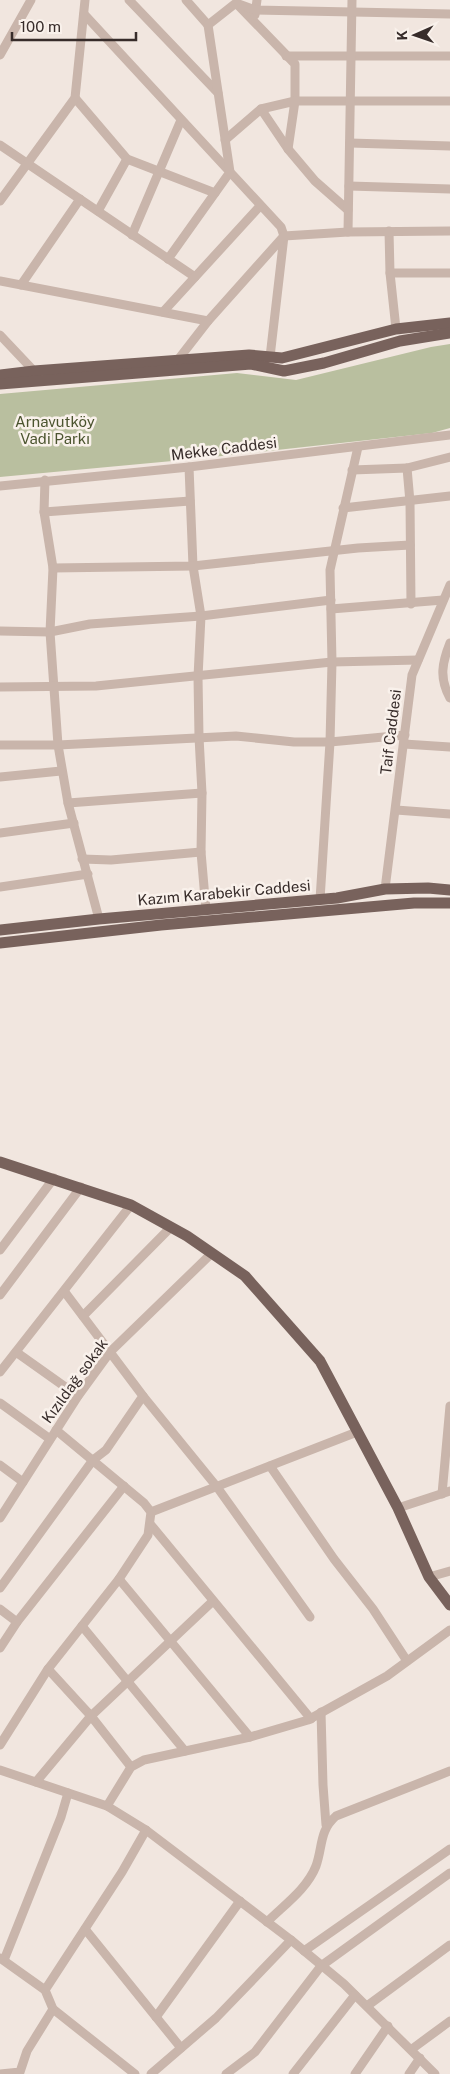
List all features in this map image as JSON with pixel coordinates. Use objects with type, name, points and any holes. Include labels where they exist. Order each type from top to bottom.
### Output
[{"type":"main road","points":[[0,384],[34,376],[177,361],[249,355],[282,358],[396,330],[450,323]]},
{"type":"main road","points":[[0,375],[34,376],[251,364],[284,371],[324,363],[400,341],[450,333]]},
{"type":"main road","points":[[268,369],[270,357]]},
{"type":"main road","name":"Kazım Karabekir Caddesi","points":[[0,930],[99,919],[320,900],[385,889],[428,888],[450,890]]},
{"type":"main road","name":"Kazım Karabekir Caddesi","points":[[0,943],[162,925],[414,903],[450,903]]},
{"type":"main road","points":[[0,1162],[54,1178],[131,1205],[172,1227],[245,1276],[320,1361],[398,1508],[429,1577],[450,1605]]},
{"type":"street","points":[[0,55],[29,3],[18,0]]},
{"type":"street","points":[[0,201],[29,164],[75,98],[85,0]]},
{"type":"street","points":[[129,0],[218,93]]},
{"type":"street","points":[[168,259],[230,172],[208,25],[186,0]]},
{"type":"street","points":[[255,23],[257,0]]},
{"type":"street","points":[[348,232],[352,0]]},
{"type":"street","points":[[208,25],[236,2]]},
{"type":"street","points":[[236,2],[255,10],[450,14]]},
{"type":"street","points":[[236,2],[295,64],[296,101],[288,149]]},
{"type":"street","points":[[84,14],[281,227],[284,236],[270,357]]},
{"type":"street","points":[[286,56],[450,56]]},
{"type":"street","points":[[75,98],[127,159],[160,170],[215,193]]},
{"type":"street","points":[[225,140],[261,109],[296,101],[450,101]]},
{"type":"street","points":[[261,109],[288,149],[316,181],[348,210]]},
{"type":"street","points":[[132,235],[181,120]]},
{"type":"street","points":[[350,143],[450,146]]},
{"type":"street","points":[[0,145],[195,277]]},
{"type":"street","points":[[98,211],[127,159]]},
{"type":"street","points":[[349,186],[450,189]]},
{"type":"street","points":[[21,285],[80,199]]},
{"type":"street","points":[[163,312],[260,206]]},
{"type":"street","points":[[389,231],[390,273],[396,330]]},
{"type":"street","points":[[177,361],[208,321],[284,236],[348,232],[450,231]]},
{"type":"street","points":[[390,273],[450,274]]},
{"type":"street","points":[[0,281],[208,321]]},
{"type":"street","points":[[0,335],[34,376]]},
{"type":"street","name":"Mekke Caddesi","points":[[0,486],[189,467],[450,435]]},
{"type":"street","points":[[320,900],[330,742],[332,662],[330,570],[358,447]]},
{"type":"street","points":[[352,470],[407,468],[450,457]]},
{"type":"street","points":[[189,467],[193,566],[201,616],[198,677],[199,737],[202,793],[201,852],[206,910]]},
{"type":"street","points":[[407,468],[410,502],[411,604]]},
{"type":"street","points":[[45,480],[44,512],[53,568],[50,632],[58,745],[68,803],[99,919]]},
{"type":"street","points":[[343,508],[410,502],[450,496]]},
{"type":"street","points":[[44,512],[190,501]]},
{"type":"street","points":[[53,568],[193,566],[358,548],[410,545]]},
{"type":"street","name":"Taif Caddesi","points":[[385,889],[412,675],[450,585]]},
{"type":"street","points":[[0,631],[50,632],[90,624],[331,605],[411,604],[443,600]]},
{"type":"street","points":[[450,643],[442,662],[443,677],[450,698]]},
{"type":"street","points":[[0,687],[54,688],[96,686],[332,662],[418,660]]},
{"type":"street","points":[[0,745],[58,745],[236,736],[294,742],[404,739],[450,747]]},
{"type":"street","points":[[0,777],[62,771]]},
{"type":"street","points":[[68,803],[202,793]]},
{"type":"street","points":[[396,810],[450,814]]},
{"type":"street","points":[[0,833],[74,823]]},
{"type":"street","points":[[82,859],[111,860],[201,852]]},
{"type":"street","points":[[0,886],[88,874]]},
{"type":"street","points":[[0,1250],[54,1178]]},
{"type":"street","points":[[0,1295],[80,1187]]},
{"type":"street","points":[[0,1372],[131,1205]]},
{"type":"street","points":[[83,1316],[172,1227]]},
{"type":"street","name":"Kızıldağ sokak","points":[[0,1518],[78,1396],[110,1352],[212,1253]]},
{"type":"street","points":[[64,1291],[144,1396],[217,1487],[310,1617]]},
{"type":"street","points":[[16,1352],[78,1396]]},
{"type":"street","points":[[0,1587],[93,1460],[106,1450],[144,1396]]},
{"type":"street","points":[[0,1403],[50,1439]]},
{"type":"street","points":[[398,1508],[446,1492],[450,1406]]},
{"type":"street","points":[[56,1430],[124,1486],[152,1512]]},
{"type":"street","points":[[152,1512],[357,1432]]},
{"type":"street","points":[[0,1465],[23,1482]]},
{"type":"street","points":[[270,1466],[334,1559],[373,1609],[407,1661]]},
{"type":"street","points":[[0,1648],[17,1622],[124,1486]]},
{"type":"street","points":[[0,1745],[48,1669],[119,1578],[148,1536],[152,1512]]},
{"type":"street","points":[[151,1525],[311,1718]]},
{"type":"street","points":[[429,1577],[450,1571]]},
{"type":"street","points":[[119,1578],[250,1737]]},
{"type":"street","points":[[36,1782],[91,1716],[213,1601]]},
{"type":"street","points":[[0,1609],[17,1622]]},
{"type":"street","points":[[82,1626],[185,1751]]},
{"type":"street","points":[[108,1806],[131,1767],[144,1760],[250,1737],[311,1718],[387,1676],[450,1630]]},
{"type":"street","points":[[48,1669],[91,1716],[131,1767]]},
{"type":"street","points":[[267,1922],[305,1884],[316,1866],[326,1825],[321,1712]]},
{"type":"street","points":[[0,1770],[108,1806],[146,1830],[291,1940],[367,2006],[435,2074]]},
{"type":"street","points":[[326,1825],[336,1816],[450,1771]]},
{"type":"street","points":[[68,1792],[61,1818],[2,1959],[45,1990],[53,2008],[135,2074]]},
{"type":"street","points":[[45,1990],[122,1872],[146,1830]]},
{"type":"street","points":[[304,1951],[450,1849]]},
{"type":"street","points":[[226,2074],[255,2052],[321,1966],[450,1873]]},
{"type":"street","points":[[156,2017],[240,1900]]},
{"type":"street","points":[[85,1929],[181,2048]]},
{"type":"street","points":[[151,2074],[216,2018],[291,1940]]},
{"type":"street","points":[[367,2006],[450,1945]]},
{"type":"street","points":[[293,2074],[355,1995]]},
{"type":"street","points":[[0,2074],[21,2073],[27,2051],[53,2008]]},
{"type":"street","points":[[412,2049],[450,2021]]},
{"type":"street","points":[[354,2074],[388,2026]]},
{"type":"street","points":[[409,2074],[420,2058]]},
{"type":"green space","name":"Arnavutköy Vadi Parkı","points":[[450,344],[450,428],[432,433],[194,459],[0,477],[0,394],[237,373],[296,380]]}]
